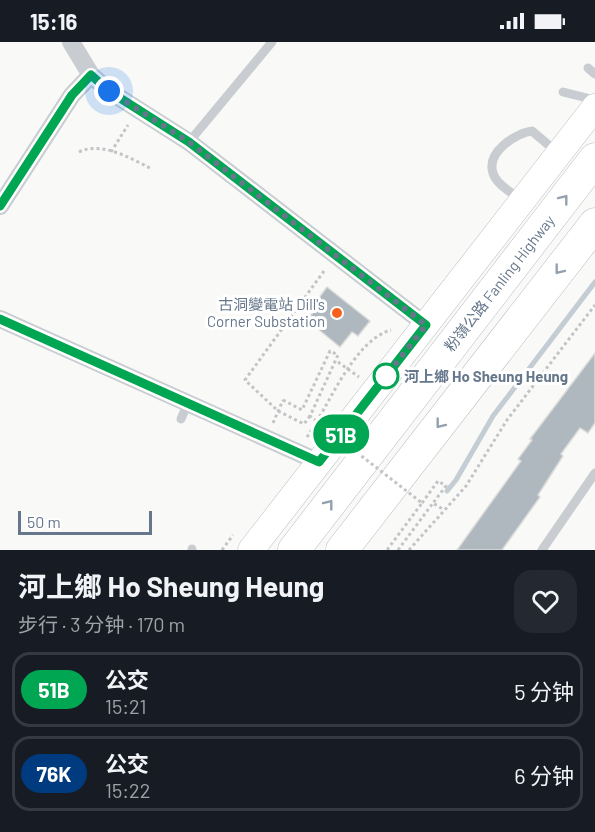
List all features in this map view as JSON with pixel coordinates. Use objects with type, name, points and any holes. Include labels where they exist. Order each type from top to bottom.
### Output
[{"type":"highway","name":"粉嶺公路 Fanling Highway","points":[[294,550],[595,159]]},
{"type":"highway","points":[[342,550],[595,224]]},
{"type":"main road","points":[[251,550],[595,106]]},
{"type":"street","points":[[72,42],[91,75],[109,91],[189,142],[426,325]]},
{"type":"street","points":[[0,206],[72,95],[91,75]]},
{"type":"street","points":[[0,319],[184,411],[266,438],[319,462]]},
{"type":"lane","points":[[189,142],[272,42]]},
{"type":"lane","points":[[563,92],[587,98],[595,106]]},
{"type":"lane","points":[[522,200],[497,181],[493,174],[492,168],[496,156],[503,146],[519,134],[532,131],[559,154]]},
{"type":"lane","points":[[542,550],[594,476]]},
{"type":"path","points":[[111,152],[128,125]]},
{"type":"path","points":[[79,152],[86,148],[111,152],[150,168]]},
{"type":"path","points":[[266,438],[278,411],[283,400],[302,410],[330,351],[338,356],[310,417],[304,423],[278,411],[245,380],[324,271]]},
{"type":"path","points":[[409,550],[466,486],[507,420],[595,305]]},
{"type":"path","points":[[311,431],[348,369],[380,333],[391,330]]},
{"type":"path","points":[[338,362],[360,378]]},
{"type":"path","points":[[310,417],[422,503]]},
{"type":"path","points":[[387,550],[438,481],[446,486],[398,550]]},
{"type":"path","points":[[433,503],[444,510]]},
{"type":"building","name":"古洞變電站 Dill's Corner Substation","points":[[327,287],[370,321],[358,336],[352,332],[340,347],[307,320],[318,306],[315,303]]},
{"type":"building","points":[[595,353],[595,423],[588,433],[580,428],[561,454],[563,456],[538,495],[540,497],[502,550],[457,550],[521,461],[518,459],[532,440],[530,439]]},
{"type":"waterway","points":[[447,491],[456,480],[493,416],[595,282]]},
{"type":"bus line","name":"51B","points":[[0,206],[72,95],[91,75],[109,91],[189,142],[426,325],[319,462],[0,319]]},
{"type":"place","name":"古洞變電站 Dill's Corner Substation","points":[[337,313]]},
{"type":"place","name":"河上鄉 Ho Sheung Heung","points":[[386,376]]},
{"type":"route","points":[[109,91],[189,142],[426,325],[386,376]]}]
